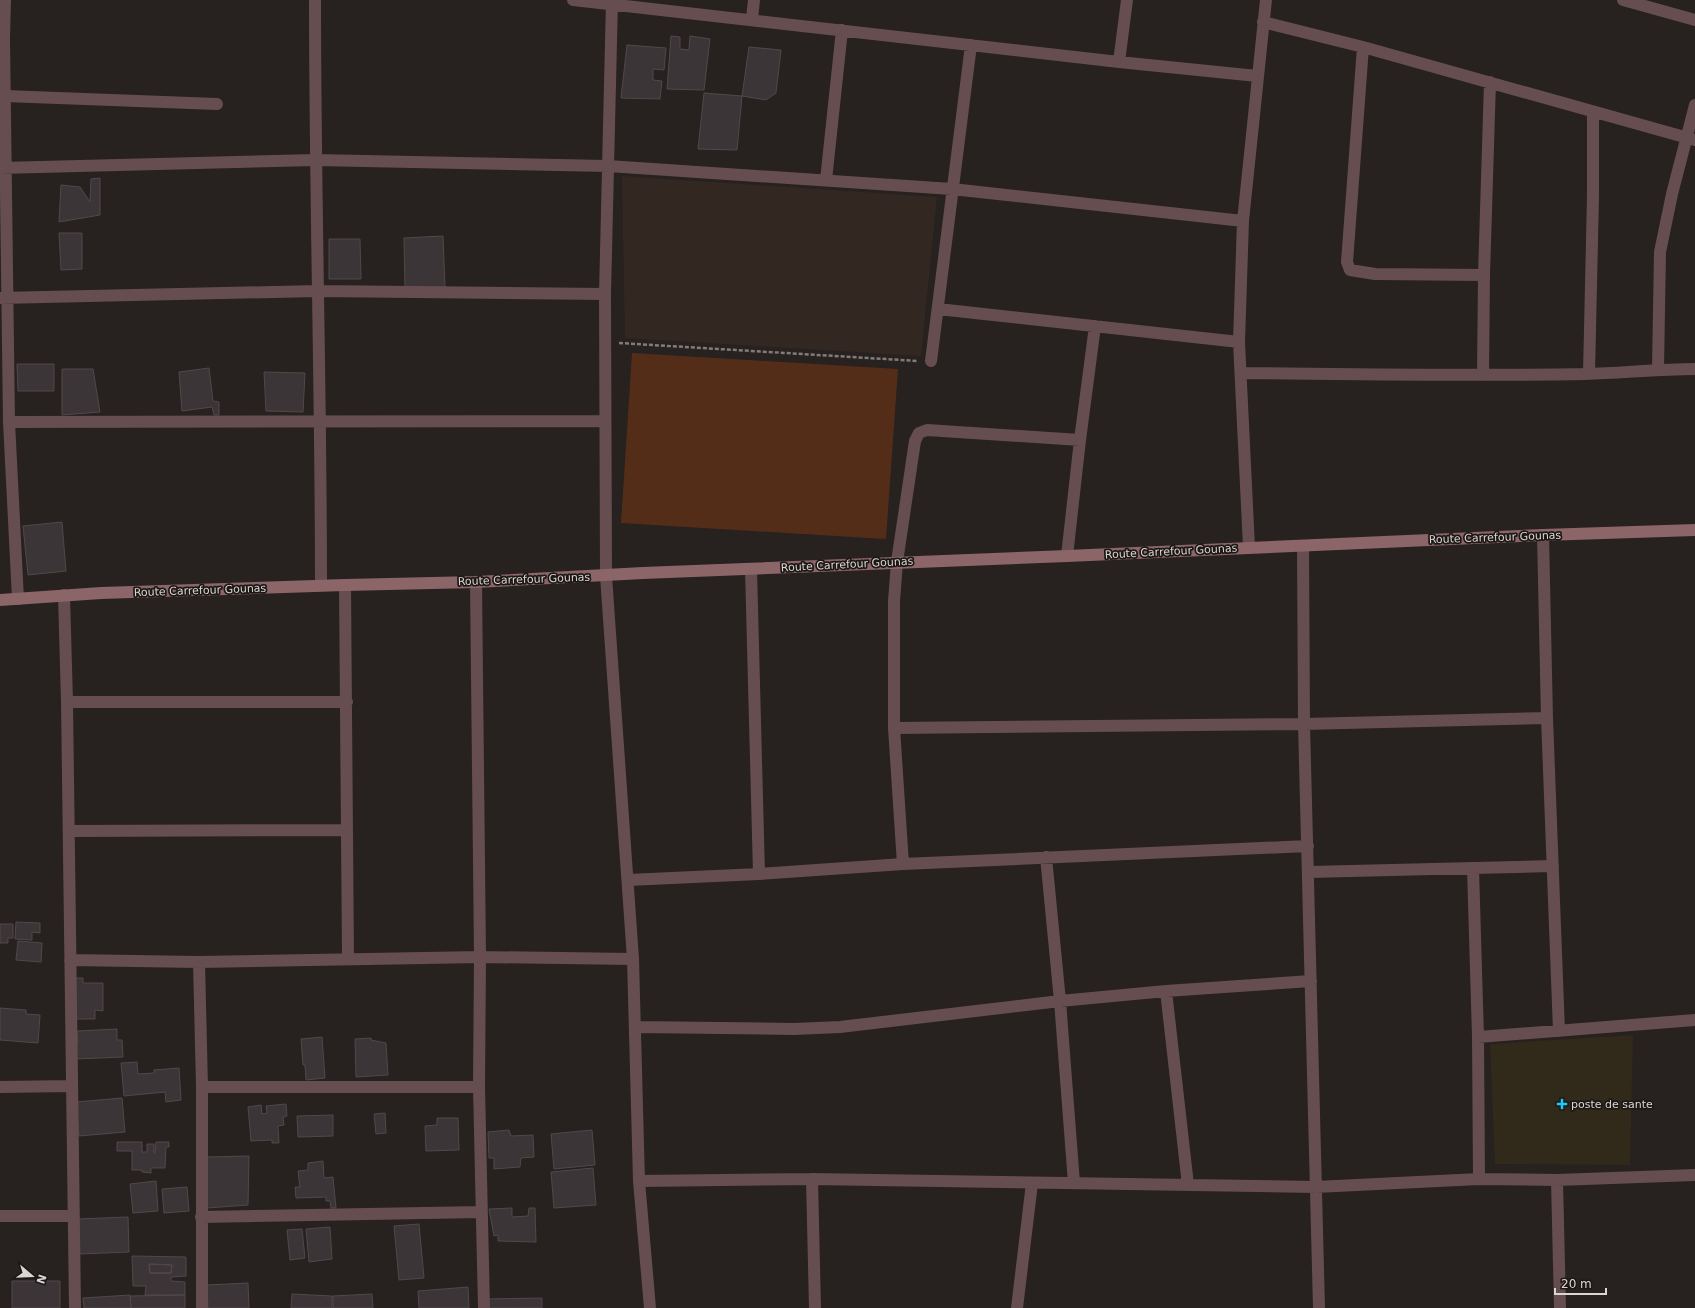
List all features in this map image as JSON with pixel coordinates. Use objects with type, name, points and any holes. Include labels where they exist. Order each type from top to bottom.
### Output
[{"type":"main road","name":"Route Carrefour Gounas","points":[[0,600],[64,595],[345,584],[476,582],[897,562],[1695,530]]},
{"type":"street","points":[[5,0],[2,39],[5,96],[3,168],[4,298],[9,422],[5,476],[18,599]]},
{"type":"street","points":[[315,0],[315,160],[321,422],[321,585]]},
{"type":"street","points":[[573,0],[612,2],[1119,62],[1257,76]]},
{"type":"street","points":[[752,19],[754,0]]},
{"type":"street","points":[[1119,62],[1128,0]]},
{"type":"street","points":[[1249,547],[1239,342],[1243,221],[1266,0]]},
{"type":"street","points":[[1623,0],[1695,20]]},
{"type":"street","points":[[612,2],[605,294],[606,576],[633,959],[639,1180],[650,1308]]},
{"type":"street","points":[[1263,22],[1364,47],[1691,139]]},
{"type":"street","points":[[826,180],[842,30]]},
{"type":"street","points":[[928,361],[938,308],[971,45]]},
{"type":"street","points":[[1364,47],[1347,262],[1350,270],[1374,274],[1484,275]]},
{"type":"street","points":[[1483,375],[1484,275],[1490,82]]},
{"type":"street","points":[[5,96],[217,104]]},
{"type":"street","points":[[1658,369],[1660,252],[1691,139],[1695,105]]},
{"type":"street","points":[[1589,374],[1593,196],[1593,112]]},
{"type":"street","points":[[3,168],[315,160],[608,166],[826,180],[952,190],[1243,221]]},
{"type":"street","points":[[4,298],[317,291],[605,294]]},
{"type":"street","points":[[938,308],[1239,342]]},
{"type":"street","points":[[1067,556],[1095,326]]},
{"type":"street","points":[[1241,373],[1483,375],[1589,374],[1658,369],[1695,369]]},
{"type":"street","points":[[9,422],[605,421]]},
{"type":"street","points":[[903,864],[894,728],[894,601],[897,562],[915,441],[919,433],[928,430],[1080,440]]},
{"type":"street","points":[[1543,535],[1547,718],[1559,1031]]},
{"type":"street","points":[[1303,546],[1304,724],[1319,1308]]},
{"type":"street","points":[[751,569],[759,874]]},
{"type":"street","points":[[476,582],[480,957],[479,1087],[484,1308]]},
{"type":"street","points":[[345,584],[348,959]]},
{"type":"street","points":[[64,595],[69,831],[75,1308]]},
{"type":"street","points":[[67,702],[347,702]]},
{"type":"street","points":[[894,728],[1304,724],[1547,718]]},
{"type":"street","points":[[69,831],[346,830]]},
{"type":"street","points":[[628,880],[759,874],[903,864],[1308,846]]},
{"type":"street","points":[[1046,857],[1060,1001],[1074,1184]]},
{"type":"street","points":[[1309,872],[1553,866]]},
{"type":"street","points":[[1473,868],[1478,1038],[1479,1180]]},
{"type":"street","points":[[70,960],[199,962],[480,957],[633,959]]},
{"type":"street","points":[[199,962],[202,1087],[202,1308]]},
{"type":"street","points":[[636,1027],[794,1029],[840,1028],[1060,1001],[1166,991],[1311,981]]},
{"type":"street","points":[[1166,991],[1188,1185]]},
{"type":"street","points":[[1478,1038],[1695,1020]]},
{"type":"street","points":[[0,1087],[72,1086]]},
{"type":"street","points":[[202,1087],[479,1087]]},
{"type":"street","points":[[639,1180],[812,1179],[1316,1187],[1479,1180],[1556,1180],[1695,1175]]},
{"type":"street","points":[[812,1179],[815,1308]]},
{"type":"street","points":[[1556,1180],[1560,1308]]},
{"type":"street","points":[[1017,1308],[1032,1183]]},
{"type":"street","points":[[201,1217],[481,1212]]},
{"type":"street","points":[[0,1216],[74,1216]]},
{"type":"path","points":[[605,342],[928,361]]},
{"type":"shaded area","points":[[622,176],[937,197],[921,356],[625,338]]},
{"type":"shaded area","points":[[632,353],[898,369],[886,539],[621,523]]},
{"type":"shaded area","name":"poste de sante","points":[[1633,1035],[1630,1165],[1495,1164],[1490,1044]]},
{"type":"building","points":[[671,36],[680,37],[680,49],[689,50],[690,36],[710,39],[704,90],[667,89]]},
{"type":"building","points":[[627,45],[666,48],[664,70],[653,69],[653,80],[662,81],[660,99],[621,98]]},
{"type":"building","points":[[749,47],[781,50],[776,93],[766,100],[742,96]]},
{"type":"building","points":[[704,93],[742,96],[737,150],[698,149]]},
{"type":"building","points":[[100,178],[100,215],[59,222],[61,185],[80,187],[90,202],[91,179]]},
{"type":"building","points":[[59,233],[82,233],[82,269],[61,270]]},
{"type":"building","points":[[443,236],[445,287],[405,289],[404,238]]},
{"type":"building","points":[[329,239],[360,239],[361,279],[329,279]]},
{"type":"building","points":[[17,364],[54,364],[54,391],[18,391]]},
{"type":"building","points":[[209,368],[213,401],[219,402],[219,415],[214,415],[212,407],[182,411],[179,372]]},
{"type":"building","points":[[62,369],[93,369],[100,412],[62,415]]},
{"type":"building","points":[[264,372],[305,373],[303,412],[266,411]]},
{"type":"building","points":[[62,522],[66,571],[28,575],[23,526]]},
{"type":"building","points":[[16,922],[40,923],[40,933],[32,932],[32,940],[15,939]]},
{"type":"building","points":[[0,924],[13,924],[13,938],[8,938],[8,943],[0,943]]},
{"type":"building","points":[[18,941],[42,943],[41,962],[16,960]]},
{"type":"building","points":[[75,978],[83,978],[83,983],[103,983],[103,1011],[95,1010],[95,1019],[75,1019]]},
{"type":"building","points":[[0,1008],[26,1010],[26,1014],[40,1015],[38,1043],[0,1040]]},
{"type":"building","points":[[117,1029],[117,1040],[122,1040],[123,1057],[76,1059],[75,1044],[78,1044],[77,1031]]},
{"type":"building","points":[[322,1037],[325,1078],[306,1080],[301,1039]]},
{"type":"building","points":[[371,1038],[371,1040],[386,1043],[388,1075],[356,1077],[355,1039]]},
{"type":"building","points":[[137,1062],[138,1074],[154,1073],[154,1070],[179,1068],[181,1100],[166,1102],[165,1092],[124,1096],[121,1063]]},
{"type":"building","points":[[122,1098],[125,1132],[79,1136],[76,1102]]},
{"type":"building","points":[[286,1104],[287,1116],[283,1117],[284,1125],[278,1126],[279,1143],[272,1143],[272,1140],[251,1141],[248,1107],[261,1105],[262,1114],[267,1113],[266,1106]]},
{"type":"building","points":[[385,1113],[386,1133],[376,1134],[374,1114]]},
{"type":"building","points":[[333,1115],[333,1136],[298,1137],[297,1116]]},
{"type":"building","points":[[437,1118],[458,1118],[459,1150],[426,1151],[425,1126],[437,1125]]},
{"type":"building","points":[[509,1130],[511,1136],[533,1135],[534,1157],[521,1158],[520,1167],[494,1169],[494,1158],[489,1158],[488,1132]]},
{"type":"building","points":[[592,1130],[595,1165],[554,1169],[551,1134]]},
{"type":"building","points":[[117,1142],[142,1142],[142,1152],[147,1152],[147,1144],[154,1144],[155,1153],[156,1142],[169,1142],[169,1147],[166,1147],[165,1168],[151,1168],[151,1173],[142,1172],[142,1170],[132,1170],[132,1151],[117,1151]]},
{"type":"building","points":[[249,1156],[248,1205],[207,1208],[207,1157]]},
{"type":"building","points":[[323,1161],[324,1178],[333,1177],[336,1208],[331,1208],[330,1201],[326,1201],[326,1197],[296,1198],[295,1187],[300,1187],[298,1171],[308,1170],[308,1163]]},
{"type":"building","points":[[593,1168],[596,1205],[554,1208],[551,1172]]},
{"type":"building","points":[[156,1181],[158,1211],[133,1213],[130,1184]]},
{"type":"building","points":[[187,1187],[189,1211],[164,1213],[162,1189]]},
{"type":"building","points":[[512,1208],[512,1217],[528,1216],[529,1208],[535,1208],[536,1242],[498,1241],[498,1235],[494,1236],[489,1209]]},
{"type":"building","points":[[128,1217],[129,1252],[79,1254],[78,1219]]},
{"type":"building","points":[[419,1224],[424,1278],[399,1280],[394,1226]]},
{"type":"building","points":[[330,1227],[332,1259],[309,1262],[306,1229]]},
{"type":"building","points":[[302,1229],[305,1258],[290,1260],[287,1230]]},
{"type":"building","points":[[132,1256],[186,1257],[186,1276],[171,1277],[171,1281],[185,1282],[185,1295],[145,1295],[146,1286],[133,1286]],"holes":[[[149,1264],[172,1265],[171,1273],[150,1273]]]},
{"type":"building","points":[[149,1264],[172,1265],[171,1273],[150,1273]]},
{"type":"building","points":[[12,1281],[60,1281],[60,1308],[12,1308]]},
{"type":"building","points":[[248,1283],[249,1308],[208,1308],[207,1285]]},
{"type":"building","points":[[468,1287],[469,1308],[419,1308],[418,1291]]},
{"type":"building","points":[[292,1294],[332,1296],[332,1308],[291,1308]]},
{"type":"building","points":[[372,1294],[373,1308],[333,1308],[333,1296]]},
{"type":"building","points":[[130,1295],[131,1308],[84,1308],[83,1298]]},
{"type":"building","points":[[185,1295],[185,1308],[131,1308],[130,1296]]},
{"type":"building","points":[[542,1298],[542,1308],[487,1308],[487,1299]]},
{"type":"place","name":"poste de sante","points":[[1562,1104]]}]
